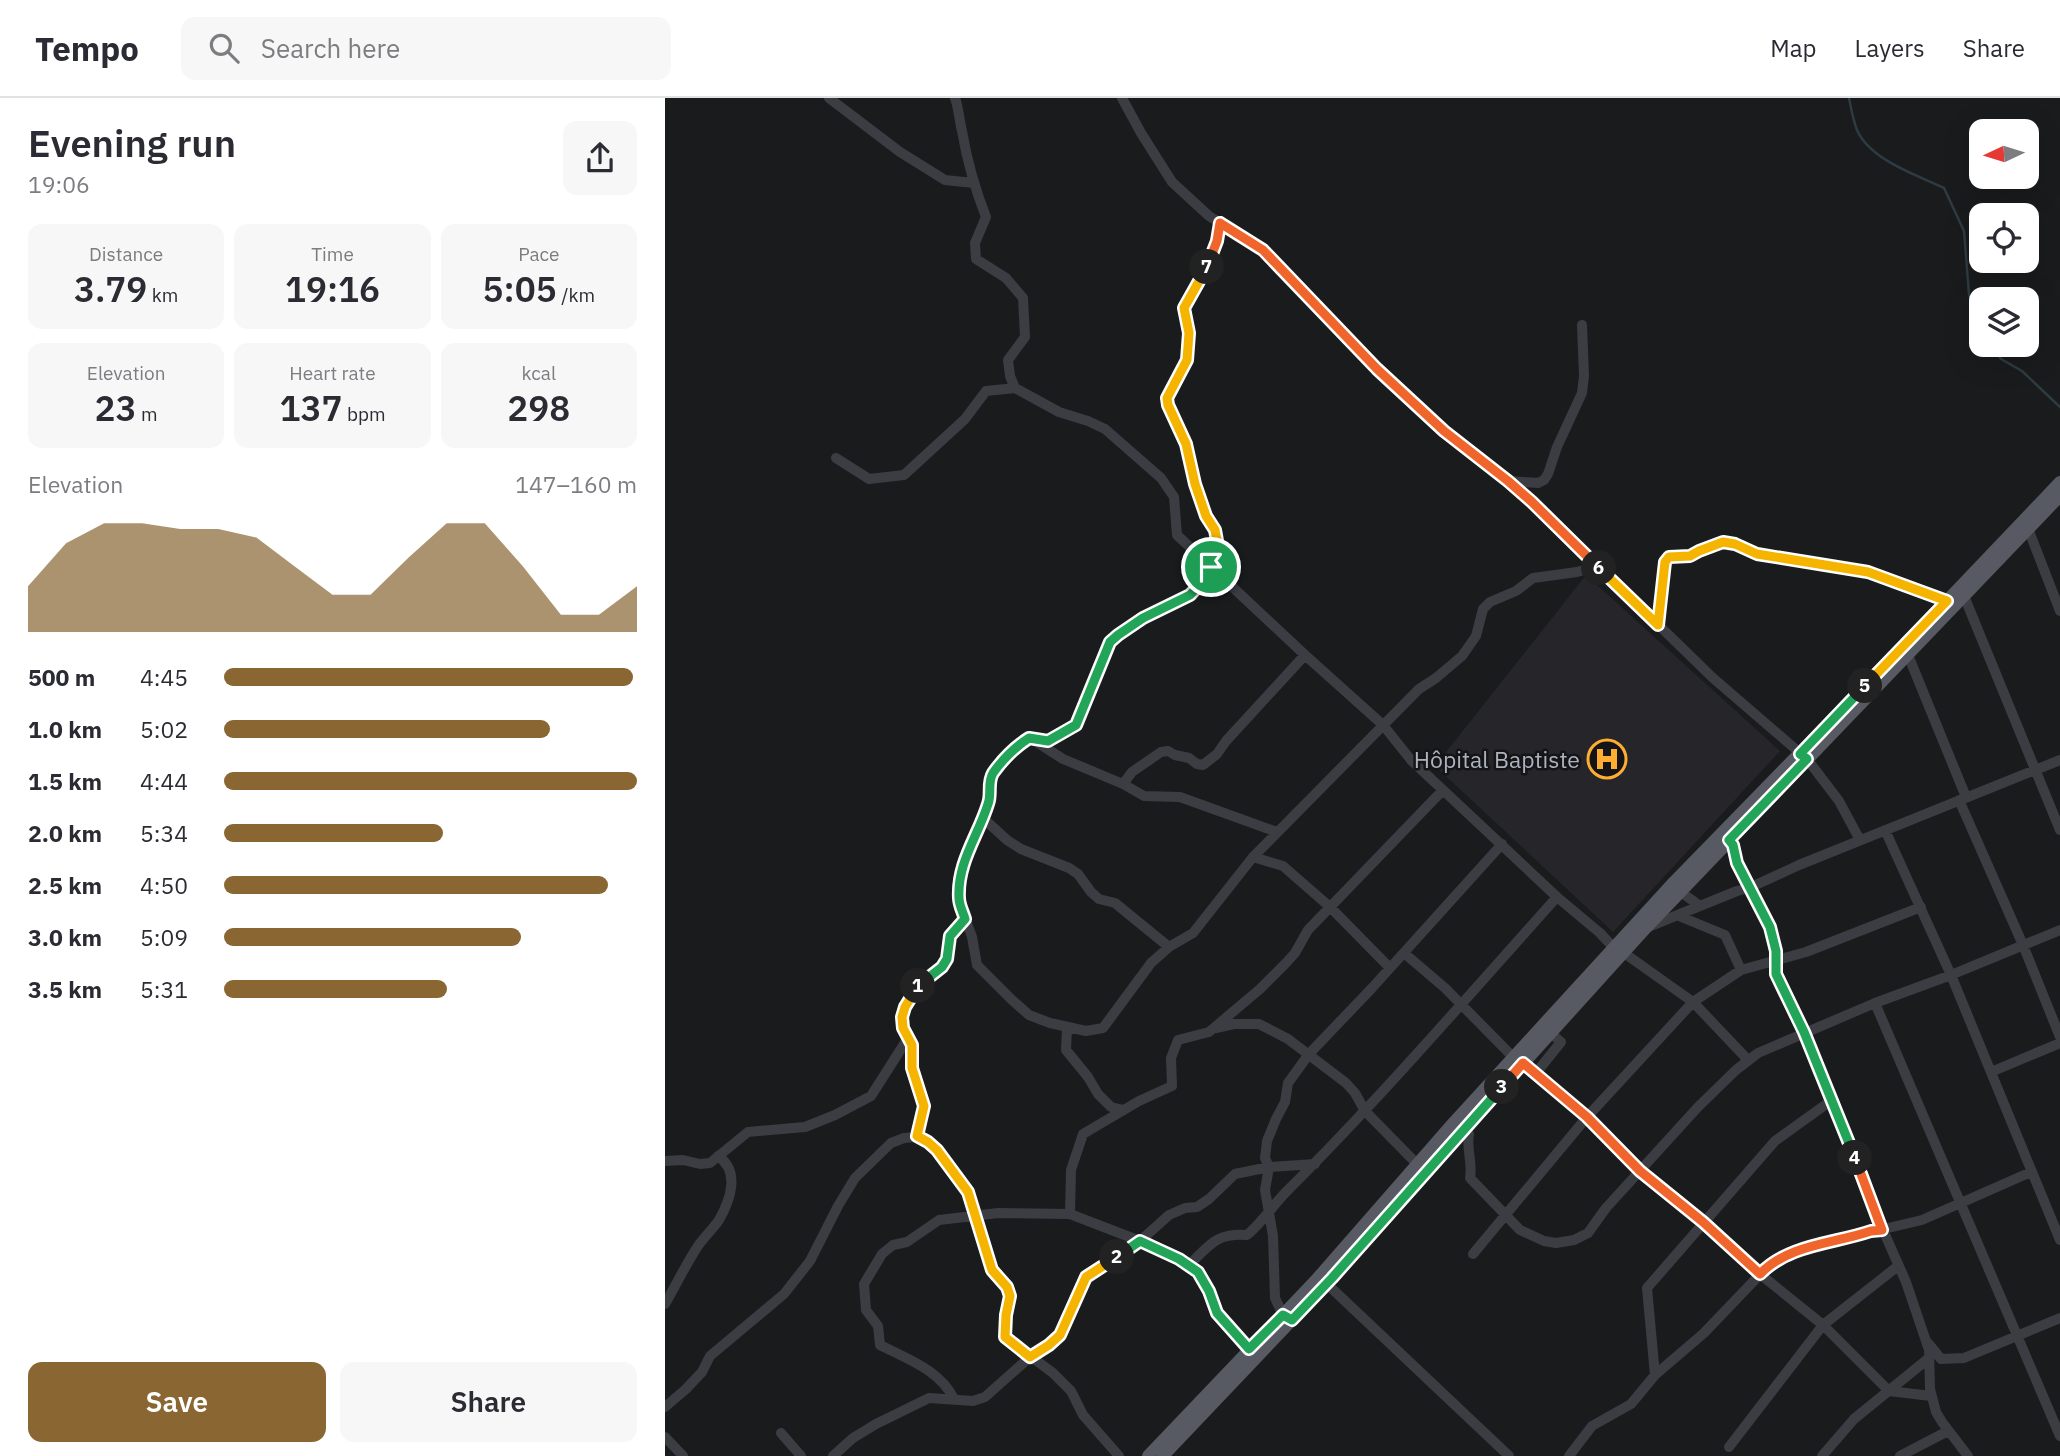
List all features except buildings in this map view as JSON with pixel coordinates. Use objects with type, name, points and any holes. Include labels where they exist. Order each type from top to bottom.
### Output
[{"type":"main road","points":[[1148,1456],[1287,1317],[1417,1164],[1518,1060],[1676,888],[1714,857],[1803,756],[2060,482]]},
{"type":"main road","points":[[1619,950],[1646,928],[1699,857],[1908,655],[2060,496]]},
{"type":"main road","points":[[1287,1317],[1327,1284],[1464,1129],[1518,1060]]},
{"type":"main road","points":[[1163,1456],[1176,1450],[1254,1351]]},
{"type":"street","points":[[829,98],[900,152],[945,180],[974,183]]},
{"type":"street","points":[[955,98],[974,183],[986,217],[975,243],[976,259],[1006,278],[1023,298],[1025,337],[1008,360],[1015,387],[1059,412],[1105,429],[1161,478],[1174,496],[1177,535],[1383,725],[1411,760],[1557,897],[1619,950],[1693,1002],[1748,1060]]},
{"type":"street","points":[[1122,98],[1172,182],[1209,216],[1263,250],[1377,369],[1444,431],[1508,481],[1713,678],[1803,756],[1839,801],[1860,841]]},
{"type":"street","points":[[1220,223],[1217,241],[1207,266],[1184,308],[1189,333],[1187,360],[1167,398],[1186,444],[1195,484],[1206,516],[1215,530],[1218,546],[1211,567],[1190,595],[1143,618],[1110,642],[1076,725],[1055,739],[1042,741],[1029,738],[1010,753],[991,775],[990,801],[968,848],[958,899],[972,937],[977,965],[988,978],[1029,1015],[1067,1028],[1092,1031],[1105,1026],[1151,963],[1169,947],[1193,933],[1253,857],[1277,832],[1419,690],[1462,656],[1476,636],[1483,609],[1490,602],[1516,592],[1533,578],[1577,572],[1597,566]]},
{"type":"street","points":[[1508,481],[1538,484],[1548,474],[1557,447],[1582,393],[1582,325]]},
{"type":"street","points":[[836,458],[869,479],[904,475],[965,419],[986,391],[1015,387]]},
{"type":"street","points":[[2029,531],[2060,611]]},
{"type":"street","points":[[1658,625],[1665,562],[1669,557],[1690,556],[1723,542],[1735,544],[1757,554],[1868,572],[1947,601]]},
{"type":"street","points":[[1964,596],[2060,830]]},
{"type":"street","points":[[1123,784],[1132,772],[1161,752],[1168,751],[1203,765],[1217,754],[1305,655]]},
{"type":"street","points":[[1908,655],[1962,799],[2060,1037],[1991,1072]]},
{"type":"street","points":[[1035,740],[1063,759],[1123,784],[1144,796],[1180,797],[1277,832]]},
{"type":"street","points":[[1646,928],[2060,760]]},
{"type":"street","points":[[1070,1214],[1071,1170],[1083,1134],[1172,1086],[1171,1058],[1178,1040],[1209,1032],[1259,989],[1295,953],[1308,930],[1443,790]]},
{"type":"street","points":[[983,818],[1021,849],[1078,874],[1099,899],[1115,903],[1169,947]]},
{"type":"street","points":[[1885,830],[1951,975],[2060,1240]]},
{"type":"street","points":[[1729,840],[1733,845],[1737,863],[1770,927],[1774,940],[1776,974],[1832,1100],[1926,1340],[1931,1396],[1936,1412],[1968,1456]]},
{"type":"street","points":[[1287,1317],[1275,1298],[1275,1263],[1265,1190],[1269,1167],[1265,1158],[1267,1141],[1285,1102],[1289,1083],[1309,1054],[1391,968],[1502,844]]},
{"type":"street","points":[[1253,857],[1283,866],[1330,907],[1391,968]]},
{"type":"street","points":[[1699,857],[1714,857],[1737,863]]},
{"type":"street","points":[[1676,888],[1700,906]]},
{"type":"street","points":[[1188,1266],[1215,1240],[1230,1234],[1247,1235],[1261,1223],[1287,1190],[1365,1111],[1557,897]]},
{"type":"street","points":[[1473,1254],[1587,1117],[1693,1002],[1741,970],[1806,952],[1921,907]]},
{"type":"street","points":[[1679,916],[1725,935],[1741,970]]},
{"type":"street","points":[[917,1136],[924,1106],[912,1068],[912,1045],[903,1028],[902,1017],[919,984],[942,967],[947,959],[950,936],[965,919]]},
{"type":"street","points":[[1464,1129],[1469,1134],[1467,1146],[1472,1168],[1470,1178],[1505,1215],[1520,1230],[1544,1241],[1556,1243],[1574,1240],[1588,1233],[1606,1208],[1698,1107],[1758,1053],[1875,1003],[2060,930]]},
{"type":"street","points":[[1404,953],[1518,1060],[1587,1117],[1640,1171],[1823,1325],[1889,1391],[1931,1396]]},
{"type":"street","points":[[1875,1003],[2060,1436]]},
{"type":"street","points":[[1213,1029],[1234,1024],[1262,1025],[1288,1039],[1346,1083],[1365,1111],[1417,1164]]},
{"type":"street","points":[[1067,1028],[1066,1050],[1098,1094],[1111,1107],[1124,1110]]},
{"type":"street","points":[[1537,1073],[1561,1042],[1546,1030]]},
{"type":"street","points":[[665,1161],[710,1163],[748,1132],[805,1128],[835,1115],[871,1096],[908,1038]]},
{"type":"street","points":[[1655,1375],[1647,1288],[1776,1141],[1832,1100]]},
{"type":"street","points":[[665,1407],[702,1372],[711,1356],[784,1294],[810,1261],[855,1178],[891,1143],[917,1136],[937,1150],[968,1192],[992,1270],[1007,1287],[1010,1296],[1005,1337],[1053,1373],[1071,1391],[1083,1415],[1119,1456]]},
{"type":"street","points":[[665,1304],[698,1246],[718,1221],[729,1198],[732,1173],[726,1161],[717,1156]]},
{"type":"street","points":[[833,1456],[853,1438],[876,1423],[929,1398],[973,1401],[985,1397],[1030,1357],[1060,1335],[1086,1277],[1140,1241],[1169,1215],[1185,1208],[1198,1207],[1235,1174],[1269,1167],[1315,1164]]},
{"type":"street","points":[[1569,1456],[1592,1426],[1630,1404],[1655,1375],[1704,1333],[1770,1263],[1788,1253],[1922,1220],[2031,1172]]},
{"type":"street","points":[[954,1399],[948,1386],[938,1376],[880,1345],[878,1326],[866,1310],[864,1284],[882,1254],[893,1245],[907,1242],[939,1220],[998,1213],[1070,1214],[1140,1241],[1179,1259],[1198,1272],[1217,1313],[1254,1351]]},
{"type":"street","points":[[1729,1447],[1823,1325],[1898,1266]]},
{"type":"street","points":[[1327,1284],[1509,1456]]},
{"type":"street","points":[[1926,1340],[1941,1359],[1964,1358],[2060,1318]]},
{"type":"street","points":[[1822,1456],[1854,1419],[1929,1357]]},
{"type":"street","points":[[1901,1456],[1948,1431]]},
{"type":"street","points":[[781,1433],[801,1456]]},
{"type":"street","points":[[665,1437],[683,1456]]},
{"type":"shaded area","name":"Hôpital Baptiste","points":[[1586,575],[1780,751],[1613,932],[1435,766]]},
{"type":"waterway","points":[[1849,98],[1857,130],[1872,150],[1895,165],[1944,188],[1964,231],[1969,294]]},
{"type":"waterway","points":[[1999,357],[2022,371],[2060,407]]},
{"type":"place","name":"Hôpital Baptiste","points":[[1607,759]]},
{"type":"route","points":[[1220,223],[1263,250],[1377,369],[1444,431],[1532,502],[1658,625],[1665,562],[1669,557],[1690,556],[1723,542],[1735,544],[1757,554],[1868,572],[1947,601],[1800,754],[1807,759],[1729,840],[1733,845],[1737,863],[1770,927],[1776,951],[1776,974],[1804,1032],[1882,1230],[1799,1249],[1770,1263],[1760,1274],[1703,1222],[1640,1171],[1587,1117],[1523,1063],[1292,1320],[1283,1315],[1249,1349],[1217,1313],[1198,1272],[1179,1259],[1140,1241],[1086,1277],[1060,1335],[1049,1345],[1030,1357],[1005,1337],[1010,1296],[1007,1287],[992,1270],[968,1192],[937,1150],[917,1136],[924,1106],[912,1068],[912,1045],[903,1028],[902,1017],[919,984],[942,967],[947,959],[950,936],[965,919],[958,899],[961,875],[968,848],[990,801],[991,775],[1010,753],[1029,738],[1048,741],[1076,725],[1110,642],[1143,618],[1190,595],[1211,567],[1218,546],[1215,530],[1206,516],[1186,444],[1167,398],[1187,360],[1189,333],[1184,308],[1207,266],[1217,241],[1220,223]]}]
